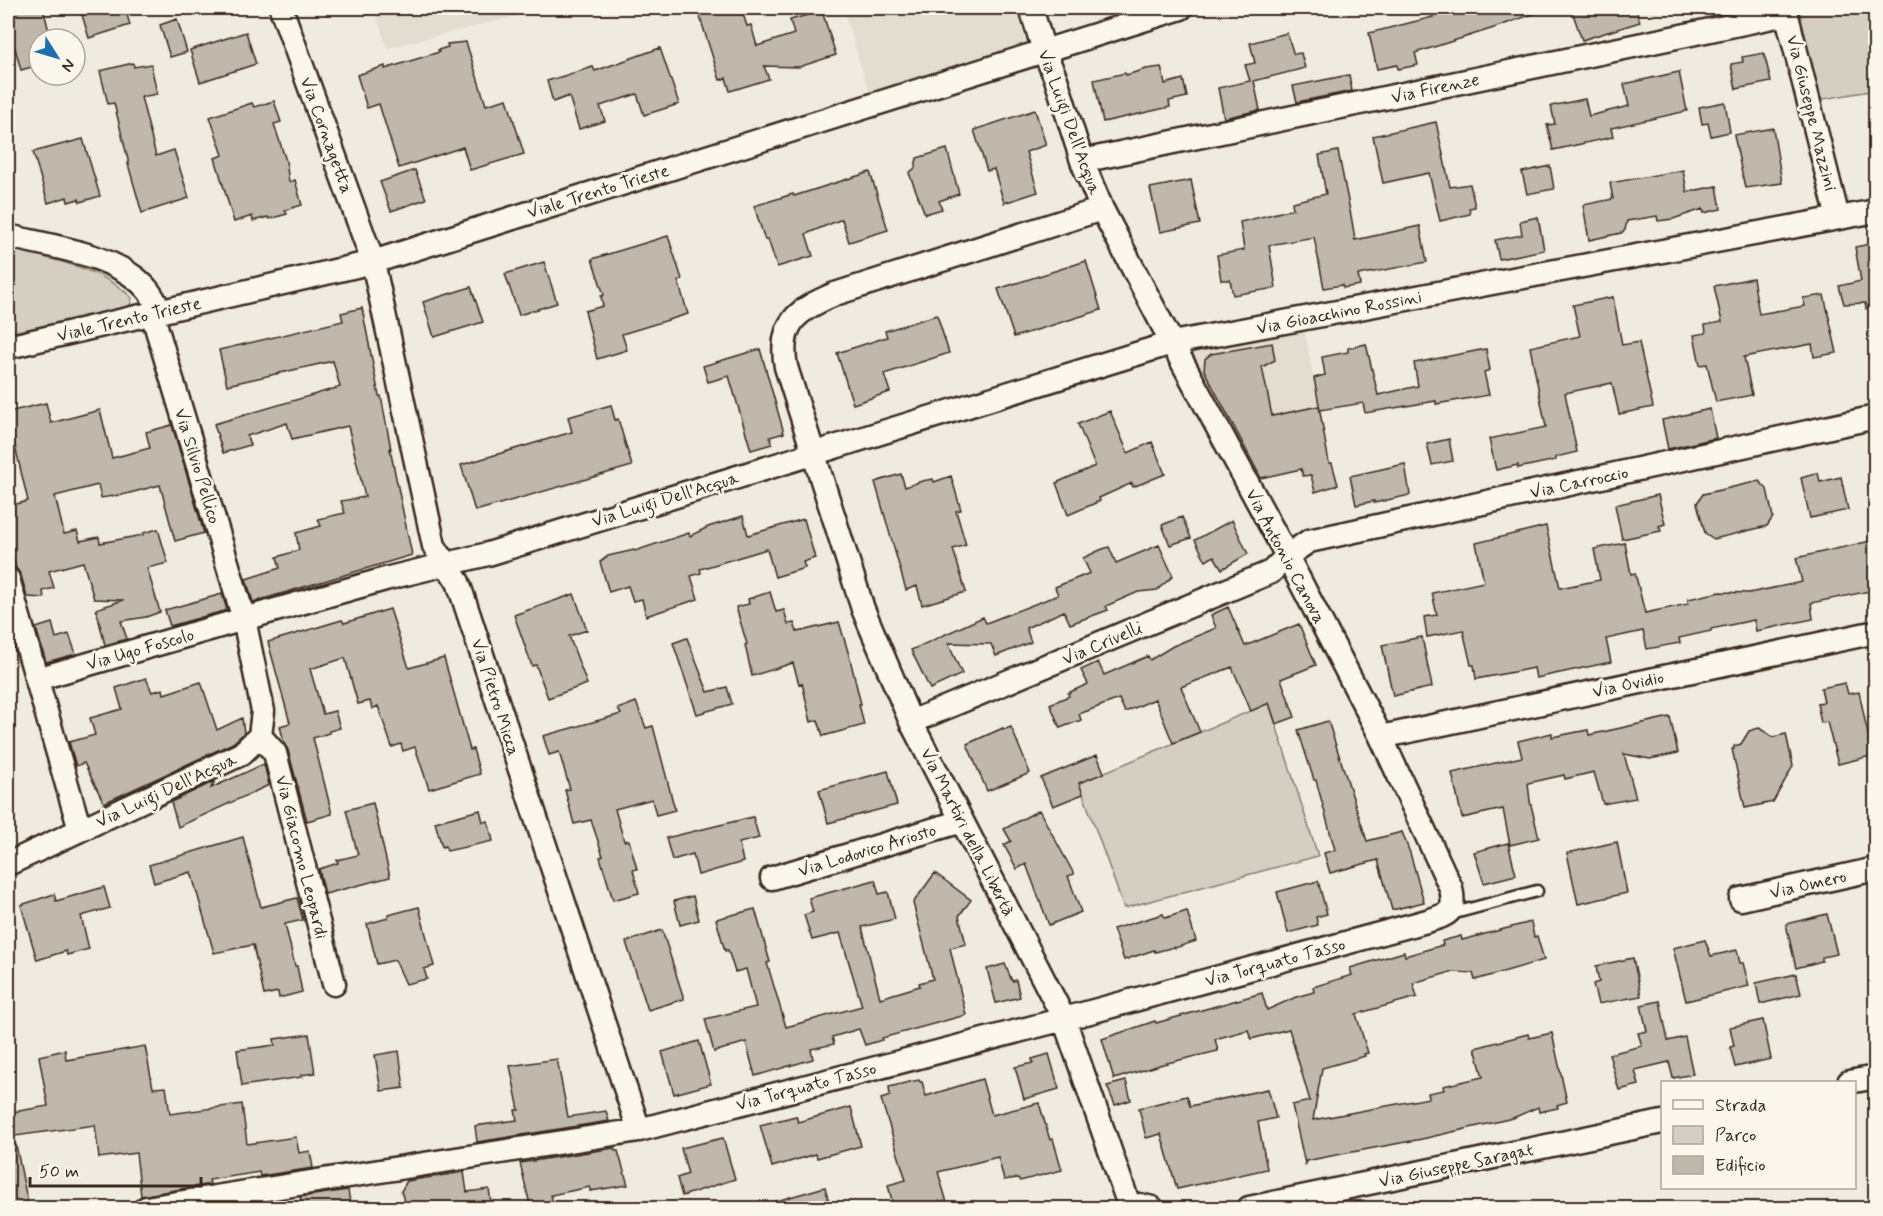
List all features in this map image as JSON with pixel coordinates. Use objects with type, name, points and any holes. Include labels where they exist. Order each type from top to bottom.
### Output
[{"type":"street","name":"Via Cornagetta","points":[[281,8],[373,262]]},
{"type":"street","name":"Via Luigi Dell'Acqua","points":[[244,619],[389,578],[488,554],[814,453],[786,367],[783,350],[784,336],[790,323],[801,312],[815,302],[834,294],[1102,209],[1082,161],[1031,8]]},
{"type":"street","name":"Viale Trento Trieste","points":[[8,347],[373,262],[1181,8]]},
{"type":"street","name":"Via Firenze","points":[[1082,161],[1786,11]]},
{"type":"street","name":"Via Giuseppe Mazzini","points":[[1786,11],[1838,218]]},
{"type":"street","name":"Via Antonio Canova","points":[[1102,209],[1381,737],[1451,888],[1454,900],[1449,912]]},
{"type":"street","name":"Via Gioacchino Rossini","points":[[814,453],[1172,343],[1875,211]]},
{"type":"street","name":"Via Silvio Pellico","points":[[8,236],[97,258],[123,269],[146,287],[156,312],[244,619]]},
{"type":"street","name":"Via Pietro Micca","points":[[373,262],[434,546],[458,582],[639,1130]]},
{"type":"street","name":"Via Carroccio","points":[[1287,556],[1309,541],[1875,417]]},
{"type":"street","name":"Via Martiri della Libertà","points":[[814,453],[863,609],[911,722],[1064,1019],[1131,1209]]},
{"type":"street","name":"Via Crivelli","points":[[911,722],[1271,572],[1287,556]]},
{"type":"street","points":[[8,579],[80,830]]},
{"type":"street","name":"Via Ugo Foscolo","points":[[37,679],[244,619]]},
{"type":"street","points":[[244,619],[263,711],[260,736]]},
{"type":"street","name":"Via Ovidio","points":[[1381,737],[1875,632]]},
{"type":"street","name":"Via Luigi Dell'Acqua","points":[[8,864],[241,754],[260,736]]},
{"type":"street","name":"Via Giacomo Leopardi","points":[[260,736],[275,753],[334,984]]},
{"type":"street","name":"Via Lodovico Ariosto","points":[[772,878],[962,821]]},
{"type":"street","name":"Via Omero","points":[[1741,899],[1875,869]]},
{"type":"street","name":"Via Torquato Tasso","points":[[146,1209],[639,1130],[1064,1019],[1449,912]]},
{"type":"street","points":[[1856,1081],[1875,1077]]},
{"type":"street","name":"Via Giuseppe Saragat","points":[[1249,1209],[1661,1122]]},
{"type":"street","points":[[1131,1209],[1140,1205],[1152,1209]]},
{"type":"lane","points":[[1449,912],[1537,891]]},
{"type":"shaded area","points":[[374,8],[549,8],[387,48]]},
{"type":"shaded area","points":[[843,8],[1026,8],[1040,49],[871,99]]},
{"type":"shaded area","points":[[1303,321],[1329,463],[1249,481],[1174,344]]},
{"type":"green space","points":[[1795,8],[1875,8],[1875,90],[1818,100]]},
{"type":"green space","points":[[8,248],[57,260],[106,279],[120,287],[132,298],[129,309],[8,333]]},
{"type":"green space","points":[[1269,703],[1318,856],[1124,908],[1079,783]]},
{"type":"building","points":[[43,8],[48,27],[27,27],[27,68],[21,70],[15,48],[11,49],[8,36],[8,9]]},
{"type":"building","points":[[80,8],[125,8],[130,25],[89,38]]},
{"type":"building","points":[[697,8],[741,8],[747,26],[751,25],[757,46],[794,34],[790,20],[822,11],[836,55],[799,67],[764,66],[769,79],[730,91],[726,78],[720,80]]},
{"type":"building","points":[[1430,8],[1544,8],[1544,10],[1415,53],[1418,65],[1398,69],[1397,65],[1377,69],[1369,33],[1433,17]]},
{"type":"building","points":[[1571,8],[1636,8],[1640,22],[1582,40]]},
{"type":"building","points":[[177,19],[187,52],[170,57],[160,25]]},
{"type":"building","points":[[246,32],[256,64],[200,82],[190,50]]},
{"type":"building","points":[[1287,33],[1294,54],[1301,53],[1305,68],[1254,81],[1260,110],[1224,118],[1218,88],[1250,81],[1245,65],[1255,63],[1250,43]]},
{"type":"building","points":[[466,42],[486,105],[507,99],[524,154],[470,170],[463,147],[399,168],[379,104],[367,108],[357,75],[439,52],[438,50],[448,47],[447,44]]},
{"type":"building","points":[[660,48],[679,104],[644,115],[637,94],[600,106],[605,121],[579,129],[569,96],[553,102],[547,81],[593,67],[595,71]]},
{"type":"building","points":[[1764,53],[1771,82],[1736,89],[1731,64],[1743,62],[1742,57]]},
{"type":"building","points":[[133,63],[134,67],[151,64],[157,94],[141,97],[156,156],[174,150],[189,198],[142,213],[114,103],[108,104],[100,71]]},
{"type":"building","points":[[1161,67],[1165,84],[1183,79],[1187,97],[1169,101],[1170,107],[1103,122],[1094,80]]},
{"type":"building","points":[[1679,72],[1687,111],[1611,128],[1613,137],[1553,150],[1547,125],[1555,124],[1551,106],[1585,99],[1589,116],[1629,106],[1624,84]]},
{"type":"building","points":[[1349,75],[1352,91],[1297,102],[1293,86]]},
{"type":"building","points":[[274,101],[281,122],[274,124],[286,161],[289,182],[295,180],[302,205],[285,210],[287,214],[269,219],[268,217],[253,221],[252,216],[234,222],[215,158],[223,155],[210,117],[252,103],[254,107]]},
{"type":"building","points":[[1725,102],[1730,132],[1711,136],[1708,123],[1702,124],[1699,107]]},
{"type":"building","points":[[1035,110],[1046,145],[1026,152],[1038,192],[1004,203],[994,169],[987,171],[974,130]]},
{"type":"building","points":[[1436,122],[1450,187],[1470,184],[1475,207],[1469,208],[1470,214],[1440,221],[1429,173],[1383,183],[1373,136]]},
{"type":"building","points":[[1773,128],[1782,183],[1745,188],[1734,135]]},
{"type":"building","points":[[83,139],[100,196],[80,202],[79,199],[68,202],[67,197],[48,203],[33,152]]},
{"type":"building","points":[[947,149],[959,194],[939,201],[942,209],[925,214],[909,173],[915,168],[917,158]]},
{"type":"building","points":[[1338,151],[1355,240],[1420,226],[1427,262],[1358,275],[1360,285],[1324,288],[1314,237],[1269,245],[1276,288],[1233,295],[1230,280],[1221,280],[1217,255],[1244,250],[1240,222],[1293,209],[1292,202],[1326,194],[1319,155]]},
{"type":"building","points":[[1550,166],[1554,189],[1527,194],[1522,172]]},
{"type":"building","points":[[415,170],[426,199],[391,211],[380,182]]},
{"type":"building","points":[[1683,170],[1687,192],[1717,186],[1721,209],[1704,213],[1703,209],[1673,219],[1658,221],[1657,216],[1627,221],[1625,230],[1621,233],[1589,240],[1583,205],[1613,199],[1610,183]]},
{"type":"building","points":[[870,172],[888,230],[849,242],[842,219],[806,234],[813,256],[777,267],[754,206]]},
{"type":"building","points":[[1191,180],[1200,224],[1160,232],[1150,188]]},
{"type":"building","points":[[1538,217],[1544,250],[1499,259],[1495,240],[1522,235],[1520,221]]},
{"type":"building","points":[[668,236],[682,279],[678,281],[688,314],[622,334],[627,350],[597,359],[585,311],[603,306],[601,296],[604,295],[592,259]]},
{"type":"building","points":[[1875,243],[1875,308],[1866,309],[1865,303],[1844,304],[1839,286],[1861,281],[1855,247]]},
{"type":"building","points":[[1086,261],[1101,310],[1014,337],[998,289]]},
{"type":"building","points":[[544,262],[557,303],[519,315],[505,274]]},
{"type":"building","points":[[1753,278],[1759,314],[1805,306],[1803,298],[1824,295],[1837,353],[1814,357],[1812,344],[1744,357],[1752,395],[1716,402],[1707,364],[1700,365],[1694,335],[1706,333],[1705,325],[1722,322],[1714,286]]},
{"type":"building","points":[[471,287],[483,322],[434,337],[423,302]]},
{"type":"building","points":[[1613,297],[1622,345],[1639,342],[1653,407],[1619,414],[1612,383],[1565,393],[1577,452],[1556,457],[1556,460],[1496,470],[1489,439],[1546,427],[1530,347],[1580,336],[1573,305]]},
{"type":"building","points":[[362,308],[412,555],[253,602],[246,579],[280,568],[277,557],[299,550],[296,533],[321,526],[318,519],[345,513],[341,501],[365,497],[348,426],[292,439],[287,423],[247,436],[250,445],[223,453],[214,424],[340,387],[333,361],[227,385],[219,350],[343,321],[341,313]]},
{"type":"building","points":[[937,315],[949,353],[884,374],[890,392],[853,404],[837,353],[887,337],[885,331]]},
{"type":"building","points":[[1272,343],[1275,360],[1262,367],[1272,416],[1319,406],[1329,463],[1332,463],[1338,485],[1315,492],[1311,475],[1303,476],[1301,469],[1261,478],[1204,370],[1205,359],[1211,354]]},
{"type":"building","points":[[1366,344],[1378,395],[1418,386],[1414,363],[1486,349],[1490,370],[1484,372],[1489,395],[1365,413],[1363,403],[1320,410],[1314,378],[1325,375],[1322,357],[1348,352],[1348,348]]},
{"type":"building","points":[[760,349],[784,433],[770,437],[772,444],[751,450],[729,376],[708,382],[703,366]]},
{"type":"building","points":[[46,403],[51,423],[100,410],[112,458],[150,448],[146,432],[172,425],[204,533],[175,541],[160,485],[101,498],[98,485],[55,496],[64,534],[77,531],[80,541],[99,537],[100,543],[143,535],[143,533],[158,529],[168,563],[147,568],[160,612],[121,621],[127,639],[105,645],[96,609],[124,600],[94,599],[83,562],[49,571],[54,588],[43,591],[44,598],[27,597],[21,575],[16,568],[8,541],[8,506],[28,501],[11,429],[8,430],[8,412]]},
{"type":"building","points":[[611,405],[615,420],[618,419],[632,466],[475,511],[461,465],[572,432],[568,417]]},
{"type":"building","points":[[1710,409],[1716,438],[1668,449],[1662,420]]},
{"type":"building","points":[[1110,411],[1128,453],[1152,442],[1165,474],[1133,487],[1132,483],[1068,515],[1056,483],[1095,466],[1078,424]]},
{"type":"building","points":[[1449,439],[1453,461],[1432,465],[1427,444]]},
{"type":"building","points":[[1405,464],[1410,495],[1356,505],[1350,476]]},
{"type":"building","points":[[1818,473],[1820,482],[1841,477],[1848,510],[1810,518],[1801,478]]},
{"type":"building","points":[[901,474],[905,487],[933,479],[934,482],[951,476],[961,510],[956,511],[966,545],[953,549],[966,592],[922,605],[917,586],[906,590],[875,482]]},
{"type":"building","points":[[1759,481],[1767,489],[1773,517],[1767,526],[1714,539],[1705,533],[1697,503],[1703,494]]},
{"type":"building","points":[[1658,495],[1665,524],[1659,526],[1661,531],[1622,539],[1615,505]]},
{"type":"building","points":[[743,516],[748,535],[804,519],[815,558],[803,562],[805,568],[775,577],[767,549],[700,569],[701,573],[691,576],[698,599],[646,616],[642,599],[633,601],[628,586],[609,592],[600,562],[608,556],[635,551],[689,533],[690,536],[708,527]]},
{"type":"building","points":[[1182,517],[1191,538],[1170,545],[1162,525]]},
{"type":"building","points":[[1232,520],[1248,554],[1222,569],[1214,556],[1206,561],[1195,540]]},
{"type":"building","points":[[1546,526],[1560,588],[1600,580],[1594,549],[1625,543],[1631,574],[1635,573],[1645,613],[1688,604],[1688,599],[1720,592],[1749,593],[1802,582],[1796,558],[1875,540],[1875,590],[1811,603],[1813,619],[1756,631],[1754,620],[1679,638],[1680,643],[1647,649],[1643,631],[1606,639],[1611,662],[1536,678],[1534,668],[1476,679],[1463,630],[1427,637],[1424,617],[1437,615],[1432,593],[1484,582],[1476,543]]},
{"type":"building","points":[[1159,545],[1173,576],[1157,590],[1138,592],[1106,606],[1108,610],[1070,624],[1064,611],[1026,628],[1031,642],[996,656],[991,644],[948,643],[962,674],[930,689],[911,650],[983,617],[986,623],[1058,595],[1055,587],[1090,573],[1083,558],[1100,550],[1109,547],[1116,563]]},
{"type":"building","points":[[770,592],[776,612],[784,610],[788,624],[794,623],[797,632],[839,622],[861,704],[859,704],[864,725],[823,736],[818,720],[811,722],[802,683],[799,684],[793,663],[752,676],[745,645],[747,644],[736,607],[749,604],[748,599]]},
{"type":"building","points":[[222,594],[227,610],[170,626],[165,610]]},
{"type":"building","points":[[574,594],[587,630],[569,636],[587,684],[548,698],[536,665],[532,666],[514,615]]},
{"type":"building","points":[[1228,607],[1245,646],[1299,624],[1316,665],[1281,679],[1295,717],[1276,724],[1269,703],[1251,711],[1232,667],[1181,687],[1200,732],[1173,743],[1155,699],[1125,712],[1119,699],[1079,714],[1081,720],[1060,728],[1050,704],[1088,684],[1081,670],[1098,662],[1104,675],[1148,656],[1150,660],[1173,646],[1216,628],[1211,615]]},
{"type":"building","points":[[390,609],[409,668],[444,658],[470,750],[473,749],[480,774],[429,789],[415,747],[403,751],[401,744],[392,747],[378,706],[372,709],[370,701],[358,704],[345,658],[310,669],[323,714],[335,711],[340,728],[313,738],[332,814],[307,821],[280,726],[290,723],[268,642],[342,620],[344,623]]},
{"type":"building","points":[[52,623],[56,638],[69,634],[76,654],[46,662],[36,628]]},
{"type":"building","points":[[1422,637],[1432,687],[1393,696],[1382,645]]},
{"type":"building","points":[[687,638],[708,692],[727,687],[732,704],[697,714],[673,643]]},
{"type":"building","points":[[146,678],[152,692],[163,689],[164,694],[201,682],[217,730],[242,718],[244,733],[233,743],[104,803],[84,763],[76,766],[69,742],[95,735],[90,718],[122,709],[116,688]]},
{"type":"building","points":[[1845,683],[1848,694],[1859,692],[1871,756],[1838,764],[1827,722],[1821,723],[1817,703],[1824,702],[1821,688]]},
{"type":"building","points":[[636,702],[646,728],[653,726],[675,810],[656,815],[652,799],[615,809],[624,841],[629,840],[637,869],[633,870],[639,893],[613,900],[600,857],[603,856],[591,820],[574,824],[565,790],[570,789],[559,752],[549,755],[543,736],[621,714],[618,709]]},
{"type":"building","points":[[1670,717],[1678,753],[1650,759],[1624,754],[1636,798],[1603,804],[1594,772],[1565,779],[1564,775],[1528,783],[1539,838],[1510,845],[1503,809],[1462,818],[1452,773],[1522,757],[1518,741],[1552,733],[1552,737],[1588,730],[1589,735]]},
{"type":"building","points":[[1328,721],[1367,841],[1402,832],[1424,902],[1392,910],[1378,860],[1330,873],[1324,853],[1335,850],[1316,780],[1314,780],[1298,730]]},
{"type":"building","points":[[1011,727],[1030,773],[987,791],[967,744],[1003,728],[1003,730]]},
{"type":"building","points":[[1759,728],[1773,737],[1786,734],[1793,766],[1773,802],[1745,808],[1732,749],[1741,744],[1749,731]]},
{"type":"building","points":[[1097,755],[1104,773],[1079,783],[1083,794],[1053,806],[1041,778]]},
{"type":"building","points":[[264,764],[269,785],[178,827],[171,802],[215,781],[211,788]]},
{"type":"building","points":[[888,771],[897,805],[828,823],[819,790]]},
{"type":"building","points":[[373,803],[390,877],[325,894],[319,869],[338,863],[337,860],[358,855],[346,810]]},
{"type":"building","points":[[480,810],[483,822],[488,821],[493,841],[447,851],[445,846],[442,847],[435,822]]},
{"type":"building","points":[[1039,810],[1074,874],[1068,876],[1081,912],[1049,925],[1026,864],[1017,869],[1004,845],[1011,841],[1004,829]]},
{"type":"building","points":[[753,817],[759,838],[739,843],[743,862],[698,875],[693,854],[672,860],[666,838]]},
{"type":"building","points":[[243,837],[261,907],[297,898],[303,920],[285,924],[302,992],[279,998],[278,992],[264,995],[253,945],[214,953],[191,872],[154,883],[149,865]]},
{"type":"building","points":[[1617,842],[1627,893],[1578,904],[1567,853]]},
{"type":"building","points":[[1508,843],[1516,875],[1484,883],[1474,852]]},
{"type":"building","points":[[935,873],[971,900],[959,916],[966,944],[950,948],[966,1015],[882,1038],[882,1040],[865,1045],[859,1029],[832,1037],[834,1044],[811,1049],[813,1059],[755,1076],[746,1042],[714,1052],[705,1019],[756,1007],[746,969],[735,972],[728,950],[725,951],[716,919],[755,909],[770,962],[767,963],[786,1027],[862,1006],[840,933],[812,940],[804,915],[813,912],[809,898],[875,880],[879,894],[888,892],[895,919],[862,927],[880,998],[920,986],[919,983],[933,979],[913,903]]},
{"type":"building","points":[[1318,881],[1327,914],[1316,917],[1318,925],[1288,933],[1277,892]]},
{"type":"building","points":[[104,887],[110,908],[81,916],[89,949],[67,955],[66,951],[37,960],[21,905],[54,894],[56,901]]},
{"type":"building","points":[[693,896],[699,920],[680,925],[674,901]]},
{"type":"building","points":[[419,907],[434,966],[424,969],[427,979],[406,984],[395,960],[377,964],[367,924],[388,918],[388,915]]},
{"type":"building","points":[[1187,911],[1196,941],[1175,948],[1155,952],[1154,950],[1124,960],[1113,929],[1163,914],[1165,918]]},
{"type":"building","points":[[1827,914],[1837,954],[1822,957],[1822,961],[1796,968],[1786,924]]},
{"type":"building","points":[[1531,922],[1534,937],[1537,936],[1544,960],[1475,980],[1473,973],[1451,972],[1413,983],[1417,997],[1356,1014],[1368,1053],[1364,1054],[1365,1056],[1322,1068],[1313,1120],[1429,1098],[1428,1093],[1444,1090],[1443,1086],[1483,1077],[1475,1048],[1528,1034],[1529,1038],[1552,1033],[1567,1102],[1557,1105],[1558,1108],[1539,1112],[1538,1107],[1513,1118],[1422,1139],[1306,1161],[1305,1164],[1292,1105],[1310,1101],[1289,1029],[1251,1039],[1248,1030],[1215,1039],[1218,1051],[1114,1079],[1102,1039],[1155,1021],[1156,1023],[1262,993],[1267,1010],[1314,992],[1313,987],[1352,975],[1350,968],[1404,952],[1405,956],[1443,945],[1442,941],[1461,936],[1462,940]]},
{"type":"building","points":[[662,930],[684,999],[648,1010],[626,942]]},
{"type":"building","points":[[1705,940],[1711,956],[1737,950],[1749,986],[1686,1001],[1673,948]]},
{"type":"building","points":[[1633,958],[1641,996],[1598,1004],[1593,984],[1599,982],[1596,966]]},
{"type":"building","points":[[1005,964],[1012,981],[1016,980],[1020,997],[996,1003],[987,969]]},
{"type":"building","points":[[1796,974],[1801,994],[1760,1004],[1756,983]]},
{"type":"building","points":[[1660,1001],[1668,1041],[1685,1037],[1693,1074],[1673,1078],[1669,1062],[1635,1070],[1639,1085],[1619,1090],[1609,1054],[1642,1046],[1638,1033],[1647,1031],[1641,1005]]},
{"type":"building","points":[[1763,1020],[1771,1059],[1735,1067],[1730,1047],[1734,1046],[1730,1027]]},
{"type":"building","points":[[309,1034],[315,1073],[242,1086],[237,1050],[275,1045],[274,1039]]},
{"type":"building","points":[[699,1041],[711,1084],[674,1094],[662,1052]]},
{"type":"building","points":[[145,1046],[153,1088],[166,1087],[170,1114],[242,1104],[247,1144],[296,1137],[299,1153],[310,1151],[313,1168],[260,1176],[259,1172],[209,1180],[210,1184],[141,1196],[136,1153],[99,1158],[95,1125],[8,1137],[8,1113],[48,1106],[39,1056],[65,1050],[66,1060]]},
{"type":"building","points":[[399,1051],[404,1088],[381,1091],[375,1055]]},
{"type":"building","points":[[1049,1054],[1059,1089],[1024,1099],[1015,1067],[1033,1063],[1032,1059]]},
{"type":"building","points":[[557,1059],[568,1117],[606,1111],[609,1121],[477,1142],[475,1126],[517,1120],[515,1110],[519,1110],[510,1066]]},
{"type":"building","points":[[982,1079],[992,1115],[1039,1103],[1062,1170],[1020,1181],[1018,1178],[1004,1180],[998,1157],[938,1172],[948,1206],[937,1209],[894,1209],[888,1185],[906,1180],[881,1099],[890,1096],[889,1087],[919,1080],[922,1082],[926,1096]]},
{"type":"building","points":[[1126,1081],[1131,1100],[1115,1105],[1107,1086]]},
{"type":"building","points":[[1268,1089],[1276,1118],[1258,1122],[1267,1169],[1177,1189],[1161,1134],[1146,1138],[1139,1108],[1187,1096],[1190,1106]]},
{"type":"building","points":[[851,1107],[861,1146],[817,1158],[816,1154],[772,1167],[760,1125],[796,1116],[798,1122]]},
{"type":"building","points":[[723,1138],[735,1179],[682,1196],[677,1178],[688,1174],[681,1148]]},
{"type":"building","points":[[8,1145],[16,1145],[29,1209],[10,1209]]},
{"type":"building","points":[[614,1148],[618,1151],[628,1185],[590,1191],[590,1187],[551,1195],[554,1209],[531,1209],[520,1163]]},
{"type":"building","points":[[464,1172],[467,1192],[489,1189],[492,1209],[430,1209],[430,1203],[405,1204],[401,1191],[407,1181]]},
{"type":"building","points":[[825,1187],[831,1209],[770,1209],[769,1203]]},
{"type":"building","points":[[348,1190],[351,1209],[302,1209],[300,1197]]}]
